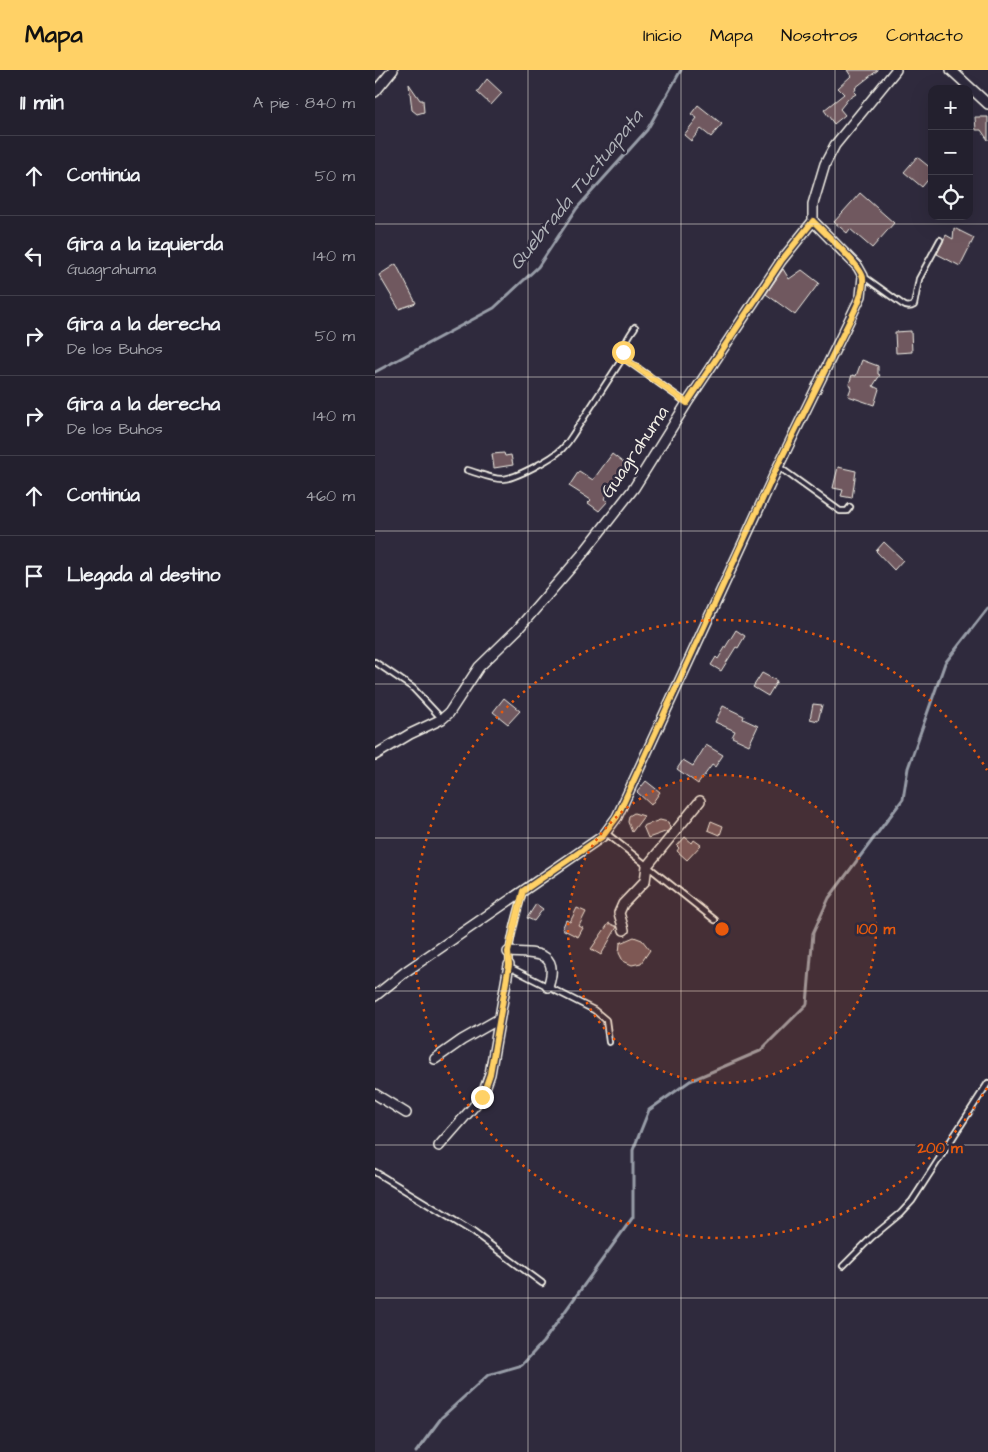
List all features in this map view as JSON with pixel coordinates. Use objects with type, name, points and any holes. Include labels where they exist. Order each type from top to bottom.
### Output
[{"type":"street","points":[[375,92],[393,70]]},
{"type":"street","points":[[375,996],[405,972],[606,833],[617,817],[777,467],[861,296],[863,276],[858,267],[813,221],[813,204],[825,164],[835,145],[896,70]]},
{"type":"street","points":[[951,70],[988,104]]},
{"type":"street","name":"Guagrahuma","points":[[375,755],[410,734],[442,719],[455,706],[479,667],[517,630],[600,532],[634,488],[687,403],[781,261],[813,221]]},
{"type":"street","points":[[624,930],[619,913],[623,904],[645,881],[647,866],[700,801]]},
{"type":"street","points":[[508,952],[545,956],[552,966],[548,987]]},
{"type":"street","points":[[439,1146],[482,1097],[490,1074],[509,965]]},
{"type":"street","points":[[435,1060],[462,1040],[499,1019]]},
{"type":"street","points":[[375,1094],[406,1113]]},
{"type":"lane","points":[[863,276],[902,304],[910,307],[913,305],[919,278],[940,240]]},
{"type":"lane","points":[[467,470],[507,479],[527,471],[554,456],[564,448],[624,356],[625,344],[635,327]]},
{"type":"lane","points":[[624,356],[632,364],[687,403]]},
{"type":"lane","points":[[777,467],[840,511],[847,511],[850,507]]},
{"type":"lane","points":[[375,662],[413,688],[442,719]]},
{"type":"lane","points":[[606,833],[715,920]]},
{"type":"lane","points":[[523,891],[508,952],[509,965],[511,968],[594,1010],[606,1020],[609,1042]]},
{"type":"lane","points":[[843,1266],[912,1201],[988,1083]]},
{"type":"lane","points":[[375,1172],[473,1232],[542,1283]]},
{"type":"building","points":[[847,70],[878,70],[855,88],[854,92],[856,94],[848,99],[840,109],[845,115],[834,124],[824,110],[844,94],[838,88],[851,76]]},
{"type":"building","points":[[487,79],[502,93],[491,105],[477,92]]},
{"type":"building","points":[[409,84],[420,100],[423,100],[424,112],[417,114],[412,110]]},
{"type":"building","points":[[698,105],[722,124],[711,137],[701,129],[691,141],[684,135],[697,118],[691,114]]},
{"type":"building","points":[[975,117],[988,117],[988,140],[981,130],[976,130]]},
{"type":"building","points":[[917,157],[928,166],[928,180],[922,187],[904,172]]},
{"type":"building","points":[[860,193],[894,223],[872,248],[850,229],[847,233],[834,222]]},
{"type":"building","points":[[954,228],[974,238],[960,266],[937,254],[946,235],[953,239]]},
{"type":"building","points":[[396,264],[416,303],[399,309],[379,275]]},
{"type":"building","points":[[783,269],[789,279],[802,270],[819,283],[795,315],[766,294]]},
{"type":"building","points":[[911,331],[912,352],[896,353],[895,332]]},
{"type":"building","points":[[862,360],[878,366],[878,374],[880,375],[873,386],[879,389],[874,405],[848,396],[852,375],[856,376]]},
{"type":"building","points":[[504,453],[505,456],[511,455],[513,465],[494,468],[492,454]]},
{"type":"building","points":[[612,454],[630,468],[604,499],[608,501],[599,511],[588,503],[591,500],[569,486],[579,471],[593,480]]},
{"type":"building","points":[[838,467],[856,471],[852,498],[841,496],[843,490],[833,488]]},
{"type":"building","points":[[884,542],[903,560],[894,570],[876,551]]},
{"type":"building","points":[[736,630],[745,636],[721,671],[711,665],[716,657],[718,659]]},
{"type":"building","points":[[762,673],[777,681],[768,696],[753,687]]},
{"type":"building","points":[[504,698],[520,711],[508,724],[493,712]]},
{"type":"building","points":[[813,704],[822,705],[818,721],[810,719]]},
{"type":"building","points":[[723,706],[744,716],[743,719],[758,726],[749,745],[732,737],[735,731],[715,722]]},
{"type":"building","points":[[706,745],[723,755],[715,767],[712,765],[698,784],[677,769],[683,760],[693,766]]},
{"type":"building","points":[[646,781],[660,792],[651,805],[637,792]]},
{"type":"building","points":[[634,813],[644,816],[632,832],[628,822],[629,816]]},
{"type":"building","points":[[660,820],[668,822],[670,828],[668,831],[648,838],[643,826]]},
{"type":"building","points":[[711,821],[723,826],[720,835],[708,830]]},
{"type":"building","points":[[685,837],[692,843],[694,840],[701,845],[687,860],[677,851],[679,848],[677,846]]},
{"type":"building","points":[[536,904],[543,909],[534,921],[527,918]]},
{"type":"building","points":[[577,908],[586,912],[579,926],[583,928],[578,937],[562,929],[566,920],[570,922]]},
{"type":"building","points":[[609,923],[617,927],[601,955],[591,949]]},
{"type":"building","points":[[634,937],[642,940],[650,950],[641,963],[632,965],[623,961],[619,953],[620,943]]},
{"type":"waterway","name":"Quebrada Tuctuapata","points":[[375,372],[494,308],[538,267],[577,208],[647,130],[681,70]]},
{"type":"waterway","points":[[416,1452],[442,1417],[488,1375],[522,1365],[543,1342],[633,1217],[633,1150],[649,1110],[690,1081],[760,1051],[807,1004],[813,933],[829,898],[903,799],[908,768],[945,663],[988,608]]},
{"type":"route","points":[[482,1097],[490,1074],[509,965],[508,952],[523,891],[603,836],[617,817],[777,467],[854,312],[861,296],[863,276],[858,267],[813,221],[781,261],[687,403],[625,359],[623,352]]}]
